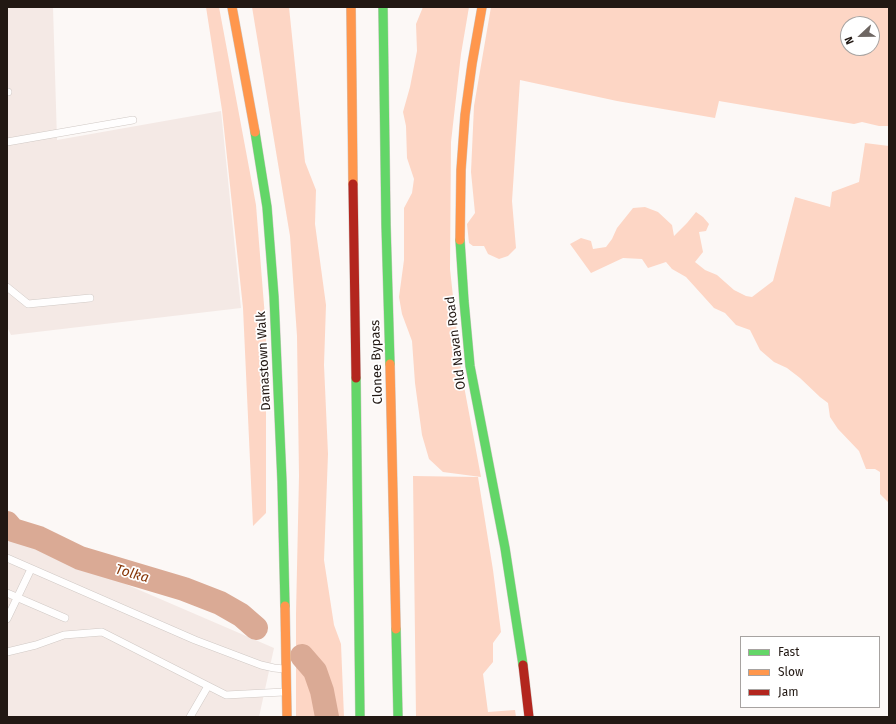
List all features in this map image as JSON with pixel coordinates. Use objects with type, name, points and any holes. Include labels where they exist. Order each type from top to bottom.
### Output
[{"type":"main road","name":"Damastown Walk","points":[[232,7],[267,207],[274,296],[282,474],[287,717]]},
{"type":"main road","name":"Clonee Bypass","points":[[351,7],[360,717]]},
{"type":"main road","name":"Clonee Bypass","points":[[383,7],[386,225],[396,557],[398,717]]},
{"type":"main road","name":"Old Navan Road","points":[[482,7],[465,115],[461,170],[460,232],[464,301],[470,366],[504,548],[524,673],[529,717]]},
{"type":"lane","points":[[7,142],[133,120]]},
{"type":"lane","points":[[7,287],[28,304],[90,298]]},
{"type":"lane","points":[[7,558],[195,640],[261,665],[286,669]]},
{"type":"lane","points":[[7,619],[31,569]]},
{"type":"lane","points":[[7,593],[65,618]]},
{"type":"lane","points":[[7,652],[36,645],[64,635],[102,632],[226,694],[287,692]]},
{"type":"lane","points":[[190,717],[208,686]]},
{"type":"shaded area","points":[[7,7],[53,7],[57,140],[221,111],[241,308],[11,335],[7,327]]},
{"type":"shaded area","points":[[206,7],[219,7],[256,205],[266,330],[266,513],[253,526],[243,308],[222,110]]},
{"type":"shaded area","points":[[252,7],[289,7],[305,162],[316,190],[315,224],[326,305],[324,365],[328,454],[324,560],[334,625],[341,644],[344,717],[296,717],[296,614],[299,476],[297,336],[290,236]]},
{"type":"shaded area","points":[[423,7],[469,7],[461,54],[451,142],[450,269],[461,370],[481,477],[443,472],[429,459],[422,435],[415,383],[412,341],[402,314],[399,297],[404,260],[404,208],[412,193],[414,179],[407,158],[406,126],[403,112],[410,87],[417,51],[416,24]]},
{"type":"shaded area","points":[[491,7],[889,7],[889,126],[879,126],[862,122],[854,124],[719,101],[715,118],[617,101],[520,80],[512,201],[516,248],[508,256],[499,259],[488,254],[484,246],[473,246],[469,243],[467,224],[475,213],[471,172],[474,106]]},
{"type":"shaded area","points":[[865,143],[889,146],[889,503],[880,494],[880,472],[875,469],[866,469],[859,451],[838,429],[830,417],[828,403],[800,378],[787,368],[774,362],[760,350],[750,330],[736,325],[725,313],[714,308],[686,277],[672,269],[666,262],[648,268],[642,259],[623,258],[591,273],[570,244],[581,238],[591,241],[593,249],[606,247],[617,228],[633,208],[645,207],[658,212],[672,225],[674,236],[696,212],[709,224],[706,231],[699,232],[703,252],[695,262],[705,270],[717,275],[734,290],[746,296],[752,297],[773,281],[795,197],[830,207],[832,192],[859,182]]},
{"type":"shaded area","points":[[413,476],[478,477],[501,632],[493,643],[493,662],[483,674],[488,712],[515,710],[516,717],[416,717]]},
{"type":"shaded area","points":[[7,533],[274,648],[259,717],[7,717]]},
{"type":"waterway","name":"Tolka","points":[[7,523],[13,530],[39,538],[80,558],[184,589],[220,603],[241,615],[256,628]]},
{"type":"waterway","name":"Tolka","points":[[302,656],[315,671],[322,691],[327,717]]},
{"type":"traffic: fast","points":[[383,7],[386,225],[390,364]]},
{"type":"traffic: fast","points":[[255,132],[267,207],[274,297],[282,482],[285,606]]},
{"type":"traffic: fast","points":[[460,240],[470,366],[505,548],[523,665]]},
{"type":"traffic: fast","points":[[356,378],[360,717]]},
{"type":"traffic: fast","points":[[396,629],[398,717]]},
{"type":"traffic: slow","points":[[232,7],[255,132]]},
{"type":"traffic: slow","points":[[351,7],[353,184]]},
{"type":"traffic: slow","points":[[460,240],[461,170],[465,115],[482,7]]},
{"type":"traffic: slow","points":[[390,364],[396,629]]},
{"type":"traffic: slow","points":[[285,606],[287,717]]},
{"type":"traffic: jam","points":[[353,184],[356,378]]},
{"type":"traffic: jam","points":[[523,665],[529,717]]}]
